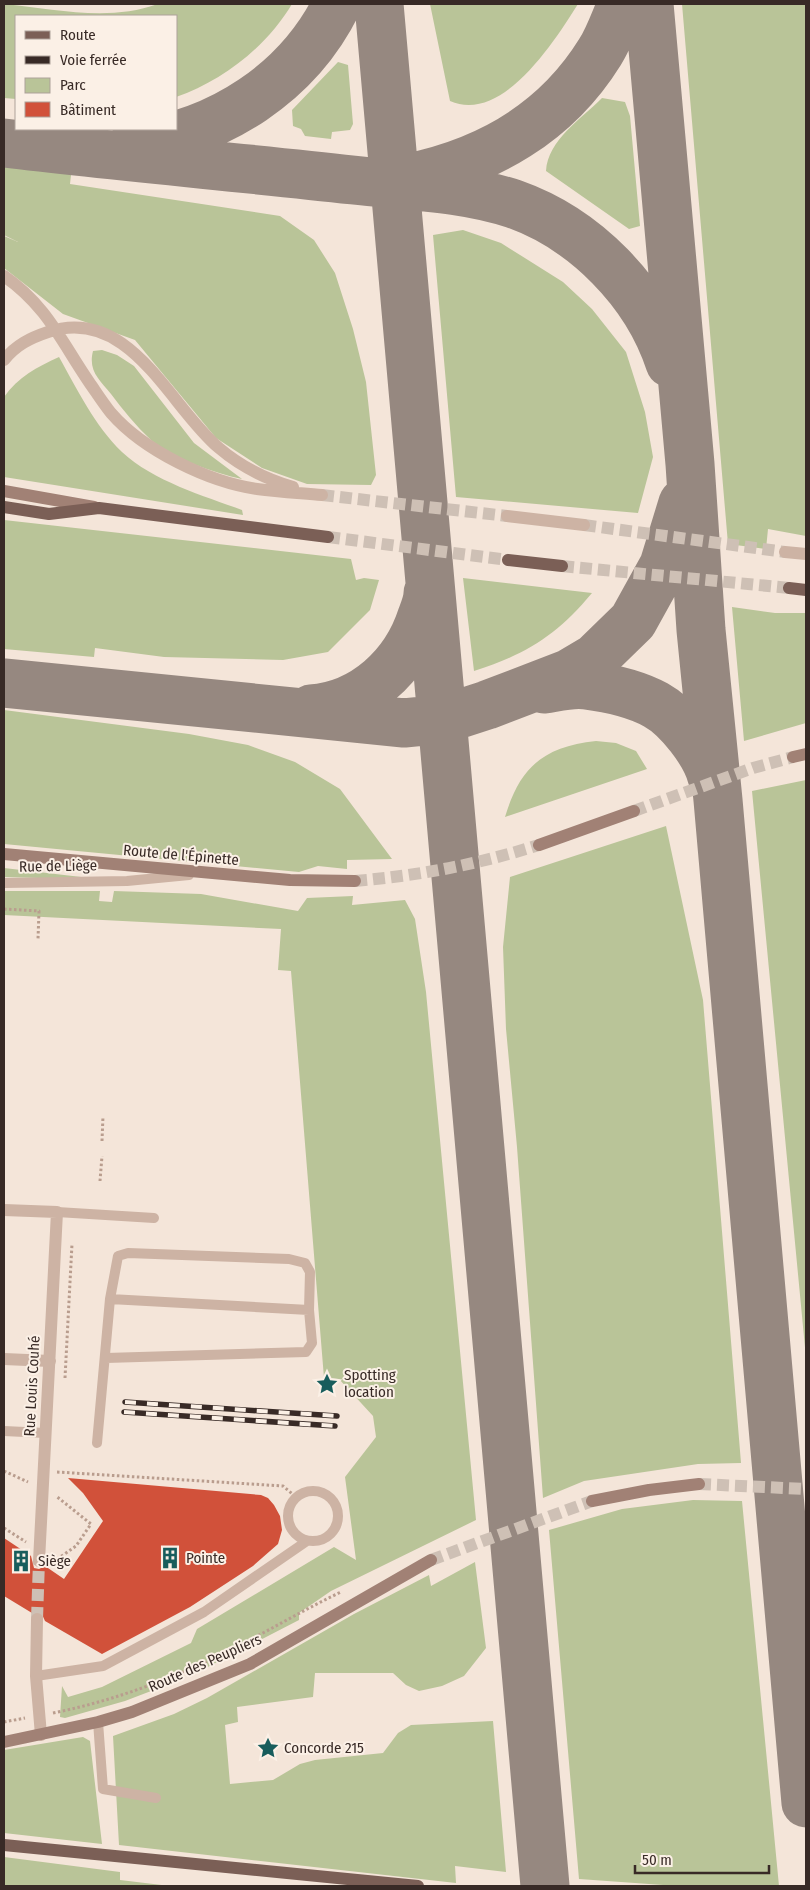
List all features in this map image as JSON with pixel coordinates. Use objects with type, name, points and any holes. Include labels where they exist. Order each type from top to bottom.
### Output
[{"type":"main road","points":[[4,491],[98,508],[328,536]]},
{"type":"main road","points":[[4,507],[49,514],[98,508]]},
{"type":"main road","points":[[508,560],[562,566]]},
{"type":"main road","points":[[789,588],[806,590]]},
{"type":"main road","points":[[793,757],[806,754]]},
{"type":"main road","points":[[539,845],[634,811]]},
{"type":"main road","name":"Route de l'Épinette","points":[[4,854],[202,874],[290,880],[355,880]]},
{"type":"main road","points":[[592,1502],[649,1490],[699,1484]]},
{"type":"main road","name":"Route des Peupliers","points":[[4,1742],[98,1722],[132,1712],[250,1664],[431,1560]]},
{"type":"main road","points":[[4,1845],[418,1886]]},
{"type":"street","points":[[4,276],[36,303],[57,329],[112,414],[147,443],[186,467],[215,479],[257,489],[322,495],[276,482],[251,471],[220,449],[191,421],[150,367],[120,342],[86,329],[71,327],[57,329],[36,336],[14,348],[4,360]]},
{"type":"street","points":[[507,516],[584,525]]},
{"type":"street","points":[[785,552],[806,554]]},
{"type":"street","points":[[4,1210],[57,1212]]},
{"type":"street","name":"Rue Louis Couhé","points":[[39,1561],[57,1212]]},
{"type":"street","points":[[4,1359],[50,1361]]},
{"type":"street","points":[[37,1619],[36,1676],[41,1735]]},
{"type":"lane","name":"Rue de Liège","points":[[4,883],[127,881],[202,874]]},
{"type":"lane","points":[[57,1212],[154,1218]]},
{"type":"lane","points":[[97,1443],[110,1300],[114,1268],[118,1256],[128,1253],[289,1259],[305,1263],[310,1272],[309,1310],[312,1343],[306,1352],[106,1358]]},
{"type":"lane","points":[[110,1300],[309,1310]]},
{"type":"lane","points":[[4,1431],[45,1433]]},
{"type":"lane","points":[[319,1492],[332,1500],[336,1507],[337,1522],[329,1536],[314,1542],[307,1541],[294,1533],[288,1518],[288,1510],[296,1497],[303,1493],[319,1492]]},
{"type":"lane","points":[[36,1676],[103,1666],[204,1612],[307,1541]]},
{"type":"lane","points":[[98,1722],[103,1789],[156,1798]]},
{"type":"path","points":[[4,909],[39,911],[38,939]]},
{"type":"path","points":[[102,1141],[103,1116]]},
{"type":"path","points":[[100,1180],[102,1156]]},
{"type":"path","points":[[4,1471],[29,1482],[43,1482]]},
{"type":"path","points":[[57,1472],[283,1486],[296,1497]]},
{"type":"path","points":[[4,1722],[97,1704],[146,1687],[222,1654],[326,1599]]},
{"type":"green space","points":[[4,4],[81,13],[101,13],[139,9],[158,4],[292,4],[282,19],[257,48],[227,72],[178,96],[178,15],[15,15],[15,99],[4,98]]},
{"type":"green space","points":[[430,4],[578,4],[541,57],[524,75],[507,90],[489,101],[469,105],[450,101]]},
{"type":"green space","points":[[682,4],[806,4],[806,536],[768,529],[766,549],[728,544]]},
{"type":"green space","points":[[338,62],[348,65],[353,124],[350,130],[332,132],[331,139],[305,136],[301,129],[293,126],[292,110]]},
{"type":"green space","points":[[602,98],[625,102],[630,116],[640,226],[629,229],[546,171],[548,160],[559,140]]},
{"type":"green space","points":[[4,149],[54,149],[71,175],[70,184],[280,216],[314,240],[335,273],[353,329],[366,382],[376,475],[371,485],[307,484],[262,468],[216,438],[135,340],[63,314],[4,268],[4,236],[18,242],[4,235]]},
{"type":"green space","points":[[463,230],[501,243],[563,282],[592,309],[626,352],[645,412],[653,457],[638,513],[456,497],[433,235]]},
{"type":"green space","points":[[102,350],[117,355],[134,366],[194,443],[242,479],[219,473],[183,459],[151,440],[130,418],[93,369],[93,351]]},
{"type":"green space","points":[[59,357],[95,419],[122,452],[148,471],[179,487],[242,510],[243,515],[4,477],[4,397],[15,384],[29,373]]},
{"type":"green space","points":[[4,520],[351,559],[356,580],[364,578],[379,580],[370,610],[328,652],[283,660],[164,657],[95,648],[94,657],[4,649]]},
{"type":"green space","points":[[463,578],[592,593],[566,621],[540,641],[510,658],[474,671]]},
{"type":"green space","points":[[732,607],[775,613],[806,613],[806,723],[744,741]]},
{"type":"green space","points":[[4,710],[189,734],[248,745],[295,762],[340,789],[392,859],[347,860],[347,869],[318,866],[299,872],[4,844]]},
{"type":"green space","points":[[596,741],[616,743],[636,751],[647,769],[505,817],[518,785],[536,763],[548,754],[562,748]]},
{"type":"green space","points":[[806,780],[806,1358],[752,791]]},
{"type":"green space","points":[[666,826],[703,1000],[741,1463],[698,1464],[584,1481],[543,1498],[517,1147],[506,1029],[503,947],[510,877]]},
{"type":"green space","points":[[4,868],[107,880],[4,877]]},
{"type":"green space","points":[[4,891],[100,891],[99,901],[112,902],[114,891],[201,894],[298,911],[307,898],[353,896],[352,905],[405,900],[415,919],[426,992],[476,1520],[331,1591],[299,1613],[299,1620],[196,1673],[192,1667],[172,1678],[172,1683],[125,1701],[65,1718],[60,1717],[62,1686],[68,1697],[102,1687],[191,1643],[197,1629],[334,1547],[356,1560],[345,1477],[376,1437],[373,1416],[339,1379],[324,1378],[291,971],[278,970],[281,929],[4,915]]},
{"type":"green space","points":[[693,1500],[742,1501],[779,1886],[677,1886],[579,1879],[549,1530],[622,1509]]},
{"type":"green space","points":[[475,1562],[486,1648],[464,1676],[442,1686],[419,1691],[406,1685],[393,1673],[315,1673],[313,1697],[237,1707],[238,1722],[225,1725],[230,1784],[273,1780],[300,1764],[315,1760],[383,1753],[398,1733],[411,1725],[493,1721],[506,1872],[455,1866],[456,1883],[119,1845],[113,1736],[174,1714],[207,1698],[354,1614],[429,1575],[431,1586]]},
{"type":"green space","points":[[83,1737],[90,1741],[102,1844],[4,1833],[4,1750]]},
{"type":"green space","points":[[4,1857],[120,1872],[120,1880],[170,1886],[4,1886]]},
{"type":"building","name":"Pointe","points":[[68,1478],[261,1495],[268,1498],[274,1505],[280,1516],[282,1530],[278,1544],[253,1566],[190,1607],[102,1654],[45,1621],[41,1612],[32,1613],[4,1596],[4,1538],[31,1556],[34,1568],[39,1569],[45,1566],[64,1579],[103,1521],[83,1493]]},
{"type":"taxiway","points":[[133,144],[165,138],[196,129],[225,116],[253,100],[301,58],[321,32],[337,4]]},
{"type":"taxiway","points":[[379,4],[545,1886]]},
{"type":"taxiway","points":[[408,178],[465,162],[517,136],[541,119],[563,99],[600,52],[622,4]]},
{"type":"taxiway","points":[[649,4],[690,464],[701,630],[718,800],[806,1803]]},
{"type":"taxiway","points":[[4,143],[434,188],[475,194],[514,204],[540,215],[565,229],[610,266],[646,312],[660,337],[670,363]]},
{"type":"taxiway","points":[[4,683],[404,723],[444,719],[487,705],[568,674],[595,658],[633,621],[664,565],[683,503]]},
{"type":"taxiway","points":[[311,709],[330,706],[348,700],[380,680],[394,666],[415,634],[428,593]]},
{"type":"taxiway","points":[[544,689],[570,685],[586,685],[622,692],[656,705],[673,718],[690,736],[704,757],[712,777]]},
{"type":"tunnel","points":[[322,495],[507,516]]},
{"type":"tunnel","points":[[584,525],[785,552]]},
{"type":"tunnel","points":[[328,537],[508,560]]},
{"type":"tunnel","points":[[562,566],[789,588]]},
{"type":"tunnel","points":[[634,811],[753,768],[793,757]]},
{"type":"tunnel","points":[[355,881],[403,876],[448,868],[539,845]]},
{"type":"tunnel","points":[[699,1484],[806,1489]]},
{"type":"tunnel","points":[[431,1560],[592,1501]]},
{"type":"tunnel","points":[[37,1619],[39,1561]]},
{"type":"railway","points":[[125,1402],[337,1416]]},
{"type":"railway","points":[[124,1412],[335,1426]]},
{"type":"place","name":"Spotting location","points":[[327,1384]]},
{"type":"place","name":"Pointe","points":[[170,1558]]},
{"type":"place","name":"Siège","points":[[21,1561]]},
{"type":"place","name":"Concorde 215","points":[[268,1748]]}]
